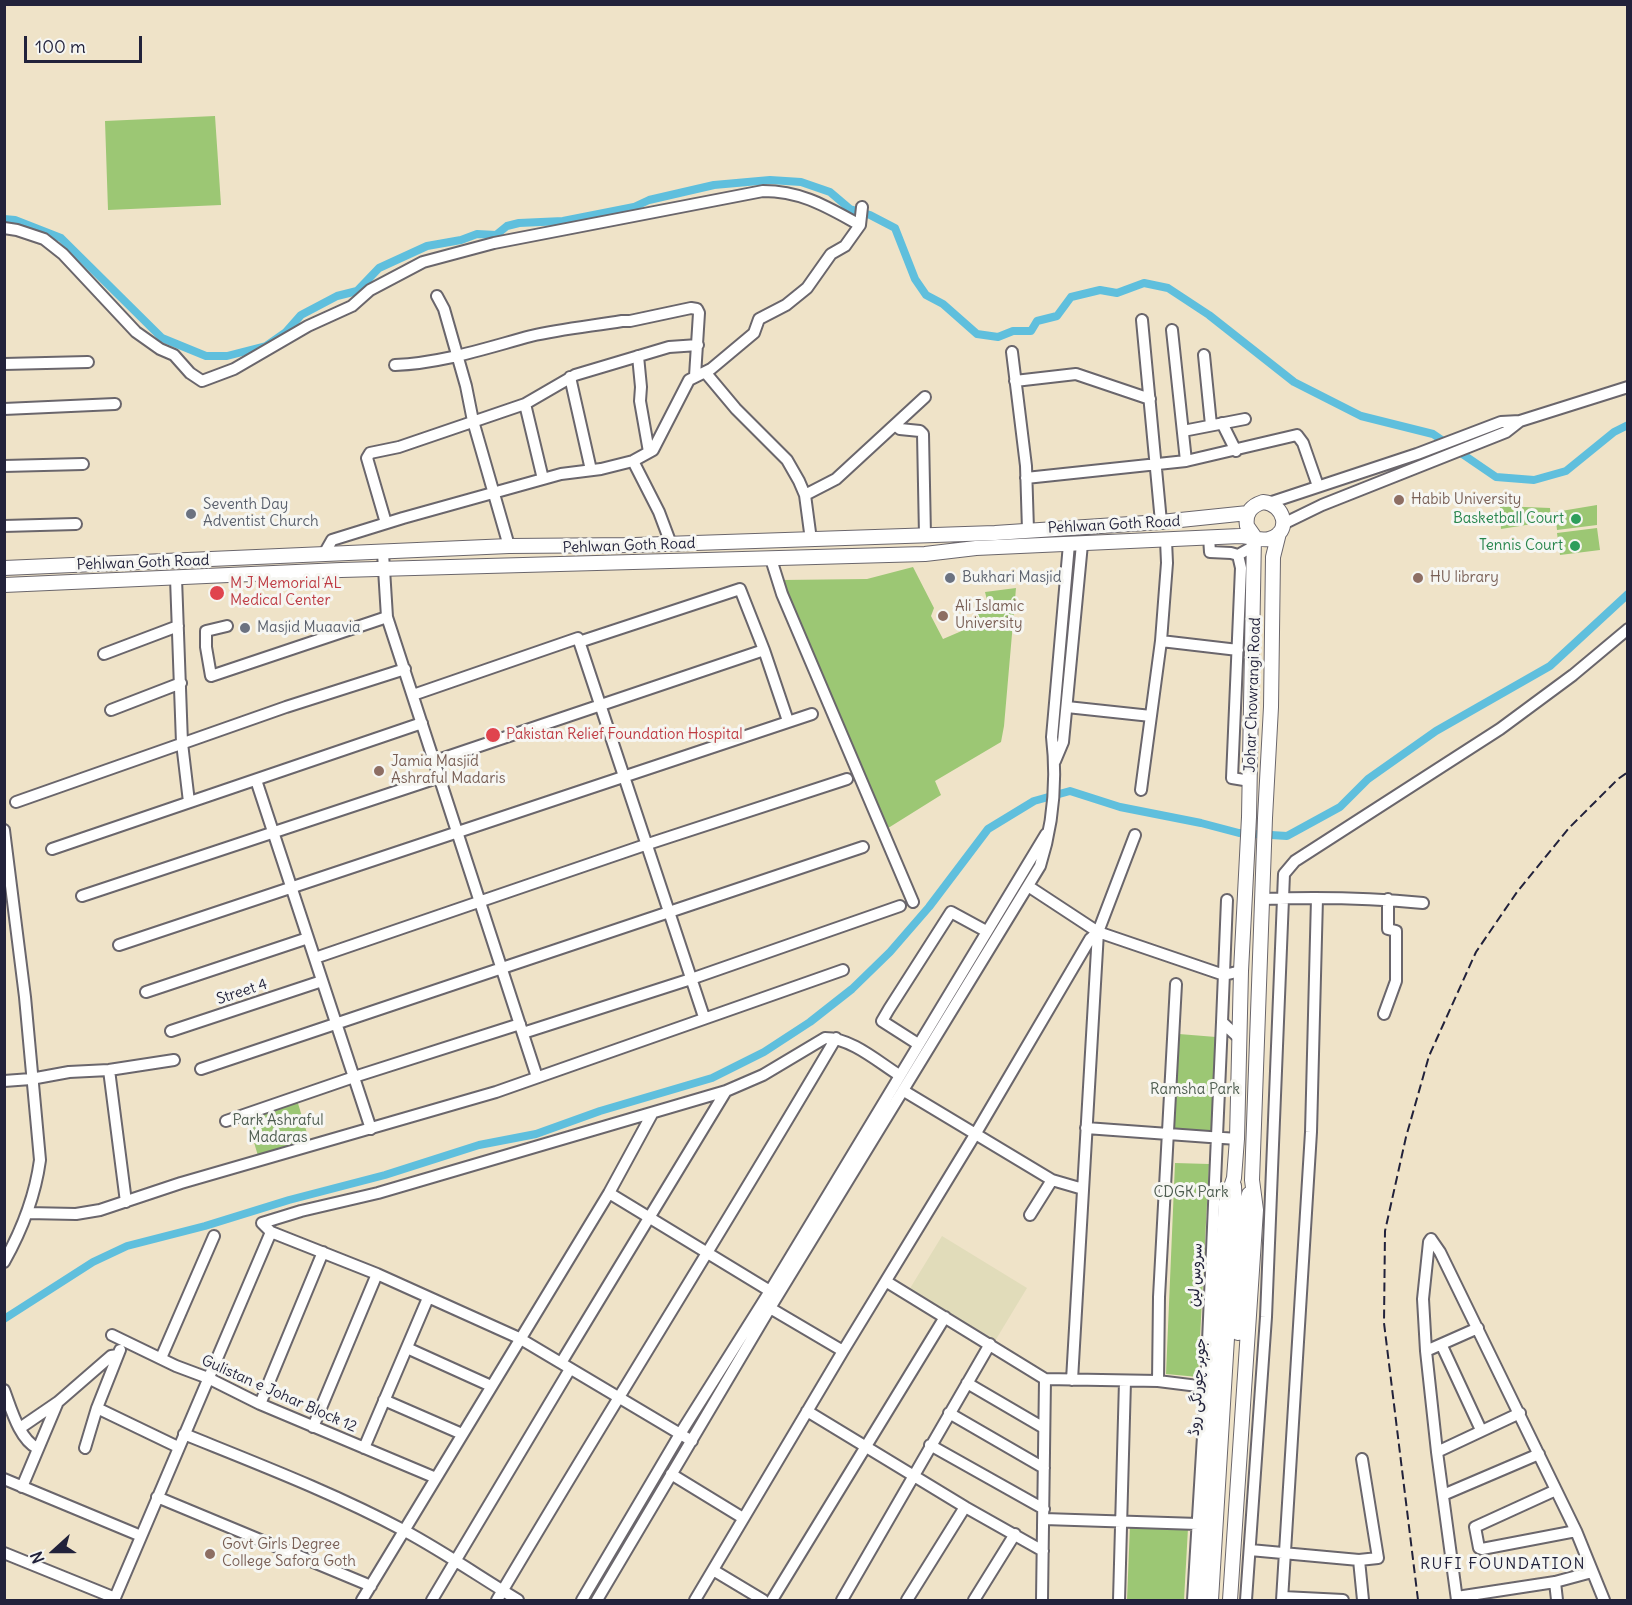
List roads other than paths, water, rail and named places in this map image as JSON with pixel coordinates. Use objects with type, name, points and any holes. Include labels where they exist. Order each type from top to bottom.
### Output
[{"type":"main road","points":[[1269,503],[1280,511],[1281,528],[1268,539],[1254,541],[1247,526],[1248,513],[1257,504],[1269,503]]},
{"type":"main road","name":"Pehlwan Goth Road","points":[[4,568],[509,546],[594,546],[925,536],[1161,522],[1248,513]]},
{"type":"main road","name":"Johar Chowrangi Road","points":[[1263,899],[1264,818],[1271,707],[1273,557],[1281,528]]},
{"type":"main road","points":[[984,533],[985,548]]},
{"type":"main road","name":"Pehlwan Goth Road","points":[[4,585],[384,569],[925,554],[985,548],[1209,537],[1254,541]]},
{"type":"main road","name":"Johar Chowrangi Road","points":[[1247,858],[1250,818],[1254,541]]},
{"type":"main road","points":[[281,556],[282,573]]},
{"type":"main road","points":[[183,578],[190,561]]},
{"type":"main road","name":"جوہر چورنگی روڈ","points":[[1211,1600],[1235,1207],[1241,971],[1247,858]]},
{"type":"main road","points":[[1222,1600],[1246,1211],[1252,1180],[1263,899]]},
{"type":"main road","name":"جوہر چورنگی روڈ","points":[[1201,1600],[1220,1202],[1234,1178]]},
{"type":"main road","points":[[1230,1600],[1256,1210],[1252,1180]]},
{"type":"street","points":[[4,228],[44,239],[63,254],[136,332],[160,349],[174,355],[190,373],[201,381],[234,369],[308,326],[352,306],[370,290],[423,262],[494,243],[763,191],[783,191],[861,217],[845,246],[831,254],[807,288],[786,305],[759,320],[754,333],[711,369],[689,380],[649,452],[633,461],[561,474],[386,523],[332,540],[324,554]]},
{"type":"street","points":[[438,296],[444,309],[466,386],[509,546]]},
{"type":"street","points":[[395,365],[457,357],[533,336],[630,321],[691,308],[697,309],[699,313],[700,374],[787,460],[806,495],[812,540]]},
{"type":"street","points":[[1142,320],[1161,522]]},
{"type":"street","points":[[1172,330],[1186,461]]},
{"type":"street","points":[[386,523],[367,458],[368,454],[399,447],[525,404],[570,377],[669,347],[698,345]]},
{"type":"street","points":[[1012,352],[1026,478],[1028,530]]},
{"type":"street","points":[[1204,355],[1216,424],[1236,451]]},
{"type":"street","points":[[638,356],[640,401],[649,452]]},
{"type":"street","points":[[4,364],[88,362]]},
{"type":"street","points":[[1015,381],[1076,374],[1150,399]]},
{"type":"street","points":[[570,377],[591,470]]},
{"type":"street","points":[[1269,503],[1417,454],[1486,434],[1510,430],[1520,421],[1628,387]]},
{"type":"street","points":[[806,495],[830,483],[926,397]]},
{"type":"street","points":[[4,409],[115,404]]},
{"type":"street","points":[[525,404],[543,479]]},
{"type":"street","points":[[1183,431],[1245,419]]},
{"type":"street","points":[[895,425],[900,429],[920,431],[923,434],[925,536]]},
{"type":"street","points":[[1281,528],[1322,505],[1424,464],[1486,434]]},
{"type":"street","points":[[1026,478],[1186,461],[1297,435],[1303,443],[1318,486]]},
{"type":"street","points":[[633,461],[659,512],[671,544]]},
{"type":"street","points":[[4,466],[83,464]]},
{"type":"street","points":[[4,526],[76,524]]},
{"type":"street","points":[[1209,537],[1210,552],[1238,555],[1254,541]]},
{"type":"street","points":[[1141,790],[1161,641],[1167,563],[1166,540]]},
{"type":"street","points":[[1055,762],[1064,742],[1076,544]]},
{"type":"street","points":[[1050,825],[899,1075],[800,1250],[770,1308],[597,1600],[584,1596],[680,1434],[770,1291],[800,1250],[904,1091],[1040,866],[1050,825],[1055,762],[1052,737],[1076,544]]},
{"type":"street","points":[[383,553],[387,618],[537,1077]]},
{"type":"street","points":[[1238,555],[1241,568],[1232,778],[1250,781]]},
{"type":"street","points":[[771,559],[782,594],[912,902]]},
{"type":"street","points":[[183,578],[178,626],[182,743],[189,802]]},
{"type":"street","points":[[579,642],[740,589],[788,721]]},
{"type":"street","points":[[227,626],[206,631],[211,676],[387,618]]},
{"type":"street","points":[[104,654],[178,626]]},
{"type":"street","points":[[1246,1600],[1266,1317],[1282,878],[1290,865],[1500,729],[1573,675],[1628,629]]},
{"type":"street","points":[[413,695],[578,638],[704,1017]]},
{"type":"street","points":[[1161,641],[1238,650]]},
{"type":"street","points":[[435,761],[764,650]]},
{"type":"street","points":[[16,802],[286,707],[405,669]]},
{"type":"street","points":[[111,710],[181,683]]},
{"type":"street","points":[[1067,706],[1152,716]]},
{"type":"street","points":[[119,945],[812,714]]},
{"type":"street","points":[[52,849],[422,723]]},
{"type":"street","points":[[82,896],[440,777]]},
{"type":"street","points":[[315,958],[645,845],[847,779]]},
{"type":"street","points":[[256,780],[371,1129]]},
{"type":"street","points":[[4,830],[24,985],[40,1160],[37,1184],[27,1213],[4,1262]]},
{"type":"street","points":[[1072,1380],[1098,932],[1135,835]]},
{"type":"street","points":[[201,1069],[863,847]]},
{"type":"street","points":[[1028,886],[1098,932],[1224,975],[1241,971]]},
{"type":"street","points":[[1317,897],[1311,1132],[1283,1599],[1343,1600]]},
{"type":"street","points":[[1263,899],[1317,897],[1388,899],[1423,903]]},
{"type":"street","points":[[1384,1014],[1396,979],[1396,931],[1388,929],[1388,899]]},
{"type":"street","name":"سروس لین","points":[[1193,1600],[1220,1202],[1218,1138],[1227,900]]},
{"type":"street","points":[[226,1120],[354,1077],[691,979],[900,906]]},
{"type":"street","points":[[918,1044],[882,1021],[889,1009],[951,912],[986,931]]},
{"type":"street","points":[[695,1600],[1090,939],[1098,932]]},
{"type":"street","points":[[146,992],[308,938]]},
{"type":"street","points":[[27,1213],[76,1214],[99,1210],[181,1183],[496,1092],[843,970]]},
{"type":"street","name":"Street 4","points":[[171,1031],[322,981]]},
{"type":"street","points":[[1158,1381],[1159,1297],[1176,984]]},
{"type":"street","points":[[1222,1022],[1240,1039]]},
{"type":"street","points":[[692,1441],[519,1338],[376,1274],[271,1232],[262,1223],[378,1193],[726,1091],[763,1075],[825,1038],[836,1038],[860,1050],[899,1075]]},
{"type":"street","points":[[500,1596],[617,1398],[708,1254],[836,1038]]},
{"type":"street","points":[[4,1081],[32,1079],[69,1072],[109,1070],[174,1060]]},
{"type":"street","points":[[109,1070],[126,1202]]},
{"type":"street","points":[[432,1600],[648,1218],[726,1091]]},
{"type":"street","points":[[904,1091],[1052,1180],[1083,1189]]},
{"type":"street","points":[[362,1600],[609,1193],[652,1114]]},
{"type":"street","points":[[1086,1128],[1168,1136],[1237,1139]]},
{"type":"street","points":[[1030,1215],[1052,1180]]},
{"type":"street","points":[[609,1193],[770,1291]]},
{"type":"street","points":[[4,1553],[115,1599],[271,1232]]},
{"type":"street","points":[[161,1358],[214,1236]]},
{"type":"street","points":[[1592,1572],[1556,1582],[1457,1599],[1426,1351],[1423,1299],[1431,1239],[1440,1252],[1520,1413],[1576,1531],[1604,1600]]},
{"type":"street","points":[[260,1404],[323,1252]]},
{"type":"street","points":[[313,1427],[376,1274]]},
{"type":"street","points":[[887,1282],[1045,1379],[1158,1381],[1206,1388]]},
{"type":"street","points":[[364,1448],[428,1298]]},
{"type":"street","points":[[770,1308],[843,1351]]},
{"type":"street","points":[[772,1600],[945,1317]]},
{"type":"street","points":[[1426,1351],[1442,1346],[1478,1328]]},
{"type":"street","name":"Gulistan e Johar Block 12","points":[[118,1355],[117,1337],[260,1404],[436,1478]]},
{"type":"street","points":[[842,1600],[990,1344]]},
{"type":"street","points":[[1442,1346],[1482,1430]]},
{"type":"street","points":[[407,1348],[491,1386]]},
{"type":"street","points":[[20,1428],[58,1402],[111,1356],[118,1355]]},
{"type":"street","points":[[85,1448],[96,1408],[118,1355]]},
{"type":"street","points":[[1042,1600],[1045,1379]]},
{"type":"street","points":[[1119,1600],[1125,1382]]},
{"type":"street","points":[[967,1383],[1044,1428]]},
{"type":"street","points":[[4,1390],[20,1428],[30,1445],[37,1448]]},
{"type":"street","points":[[384,1400],[462,1434]]},
{"type":"street","points":[[22,1487],[58,1402]]},
{"type":"street","points":[[96,1408],[178,1447]]},
{"type":"street","points":[[807,1411],[965,1507],[1043,1551]]},
{"type":"street","points":[[949,1413],[1044,1468]]},
{"type":"street","points":[[1437,1452],[1520,1413]]},
{"type":"street","points":[[184,1434],[316,1488],[405,1531],[456,1560],[500,1596],[518,1600]]},
{"type":"street","points":[[930,1445],[1044,1514],[1122,1521],[1198,1524]]},
{"type":"street","points":[[1443,1495],[1539,1454]]},
{"type":"street","points":[[1250,1551],[1359,1560],[1377,1558],[1379,1556],[1362,1459]]},
{"type":"street","points":[[671,1474],[743,1518]]},
{"type":"street","points":[[4,1479],[141,1536]]},
{"type":"street","points":[[1556,1490],[1475,1527],[1479,1548],[1576,1531]]},
{"type":"street","points":[[157,1497],[371,1586]]},
{"type":"street","points":[[908,1600],[965,1507]]},
{"type":"street","points":[[974,1600],[1015,1534]]},
{"type":"street","points":[[1359,1560],[1363,1600]]},
{"type":"street","points":[[713,1570],[763,1600]]},
{"type":"street","points":[[1556,1582],[1557,1600]]},
{"type":"waterway","points":[[4,219],[15,220],[61,238],[162,338],[206,356],[227,356],[266,346],[286,332],[301,315],[337,296],[357,291],[379,268],[427,246],[461,240],[477,234],[496,235],[507,226],[519,223],[563,221],[634,207],[649,200],[714,185],[770,180],[801,182],[830,192],[850,209],[870,215],[895,228],[915,279],[926,295],[943,304],[977,334],[998,337],[1013,331],[1031,331],[1037,321],[1057,316],[1071,297],[1100,290],[1117,293],[1144,283],[1168,288],[1209,315],[1294,382],[1361,416],[1433,434],[1496,477],[1534,480],[1566,471],[1614,432],[1628,425]]},
{"type":"waterway","points":[[4,1319],[93,1262],[127,1246],[385,1175],[479,1145],[536,1134],[600,1111],[712,1078],[764,1052],[810,1022],[852,989],[890,952],[929,907],[988,829],[1034,801],[1070,791],[1120,807],[1239,833],[1287,836],[1340,807],[1368,779],[1436,731],[1550,666],[1628,594]]},
{"type":"railway","points":[[1418,1600],[1384,1323],[1385,1231],[1406,1137],[1429,1056],[1476,952],[1517,892],[1569,828],[1618,779],[1628,772]]},
{"type":"place","name":"Habib University","points":[[1399,500]]},
{"type":"place","name":"Seventh Day Adventist Church","points":[[191,514]]},
{"type":"place","name":"Basketball Court","points":[[1576,519]]},
{"type":"place","name":"Tennis Court","points":[[1575,546]]},
{"type":"place","name":"Bukhari Masjid","points":[[950,578]]},
{"type":"place","name":"HU library","points":[[1418,578]]},
{"type":"place","name":"M J Memorial AL Medical Center","points":[[217,593]]},
{"type":"place","name":"Ali Islamic University","points":[[943,616]]},
{"type":"place","name":"Masjid Muaavia","points":[[245,628]]},
{"type":"place","name":"Pakistan Relief Foundation Hospital","points":[[493,735]]},
{"type":"place","name":"Jamia Masjid Ashraful Madaris","points":[[379,771]]},
{"type":"place","name":"Govt Girls Degree College Safora Goth","points":[[210,1554]]},
{"type":"district","name":"RUFI FOUNDATION","points":[[1503,1564]]},
{"type":"park label","name":"Ramsha Park","points":[[1195,1090]]},
{"type":"park label","name":"Park Ashraful Madaras","points":[[278,1130]]},
{"type":"park label","name":"CDGK Park","points":[[1191,1193]]}]
